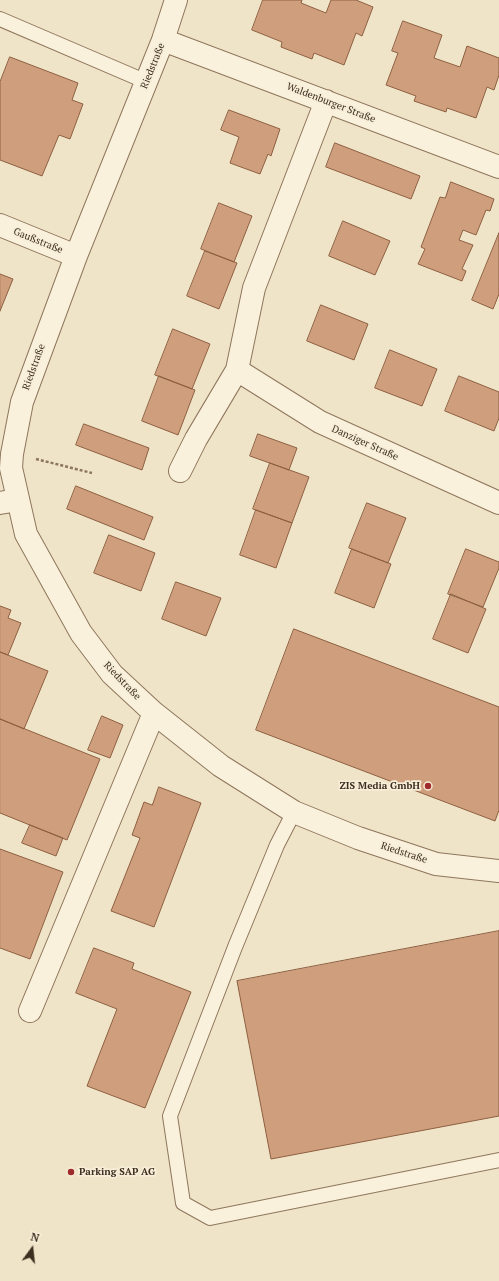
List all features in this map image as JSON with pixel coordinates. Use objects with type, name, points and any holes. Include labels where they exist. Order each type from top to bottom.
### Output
[{"type":"street","name":"Riedstraße","points":[[176,0],[163,40],[76,256],[22,402],[12,454],[9,502],[81,633],[112,674],[154,713],[221,766],[294,812],[358,838],[436,864],[499,871]]},
{"type":"street","name":"Waldenburger Straße","points":[[163,40],[326,100],[499,167]]},
{"type":"street","points":[[180,471],[196,439],[237,370],[254,288],[326,100]]},
{"type":"street","name":"Gaußstraße","points":[[0,225],[76,256]]},
{"type":"street","name":"Danziger Straße","points":[[237,370],[320,422],[499,504]]},
{"type":"street","points":[[30,1011],[154,713]]},
{"type":"lane","points":[[0,19],[146,82]]},
{"type":"lane","points":[[294,812],[277,845],[238,940],[170,1116],[183,1203],[210,1218],[499,1160]]},
{"type":"path","points":[[12,454],[92,474]]},
{"type":"building","points":[[263,0],[302,0],[301,3],[326,13],[331,0],[356,0],[373,7],[362,36],[356,33],[344,65],[314,53],[312,59],[281,47],[282,42],[252,30]]},
{"type":"building","points":[[403,21],[442,35],[434,58],[460,67],[467,46],[499,58],[499,75],[494,90],[487,87],[476,118],[447,108],[446,112],[414,101],[416,96],[386,85],[398,53],[392,51]]},
{"type":"building","points":[[10,57],[78,83],[72,100],[83,104],[70,139],[59,135],[42,176],[0,160],[0,82]]},
{"type":"building","points":[[229,110],[280,129],[271,156],[268,154],[260,174],[230,163],[239,137],[221,130]]},
{"type":"building","points":[[335,143],[420,176],[411,199],[326,167]]},
{"type":"building","points":[[451,182],[494,199],[490,211],[486,210],[476,235],[463,230],[459,240],[473,245],[462,269],[466,271],[462,281],[418,264],[425,249],[421,247],[440,197],[445,198]]},
{"type":"building","points":[[219,203],[252,216],[234,262],[201,249]]},
{"type":"building","points":[[343,221],[390,241],[375,275],[329,256]]},
{"type":"building","points":[[499,233],[499,294],[493,309],[472,300]]},
{"type":"building","points":[[205,251],[237,263],[219,309],[187,296]]},
{"type":"building","points":[[0,274],[13,279],[0,311]]},
{"type":"building","points":[[321,305],[368,324],[354,360],[307,341]]},
{"type":"building","points":[[173,329],[210,344],[192,389],[155,375]]},
{"type":"building","points":[[390,350],[437,369],[422,406],[375,388]]},
{"type":"building","points":[[159,376],[195,390],[178,435],[142,421]]},
{"type":"building","points":[[459,376],[499,392],[499,418],[494,431],[445,411]]},
{"type":"building","points":[[84,424],[149,448],[142,470],[76,445]]},
{"type":"building","points":[[258,434],[297,448],[289,470],[250,456]]},
{"type":"building","points":[[270,463],[309,477],[292,523],[253,509]]},
{"type":"building","points":[[76,486],[153,517],[144,540],[67,509]]},
{"type":"building","points":[[367,503],[406,518],[388,563],[349,548]]},
{"type":"building","points":[[256,510],[292,523],[276,568],[240,555]]},
{"type":"building","points":[[109,535],[155,553],[141,591],[94,573]]},
{"type":"building","points":[[352,549],[391,564],[374,608],[335,593]]},
{"type":"building","points":[[466,549],[499,562],[499,568],[483,607],[448,594]]},
{"type":"building","points":[[176,582],[221,598],[206,636],[162,619]]},
{"type":"building","points":[[451,594],[486,609],[468,653],[433,639]]},
{"type":"building","points":[[0,606],[11,610],[8,618],[21,623],[8,655],[0,652]]},
{"type":"building","points":[[294,629],[499,707],[499,810],[495,821],[256,730]]},
{"type":"building","points":[[0,652],[48,671],[24,729],[0,719]]},
{"type":"building","points":[[102,716],[123,725],[110,758],[88,750]]},
{"type":"building","points":[[0,719],[100,759],[67,840],[0,813]]},
{"type":"building","points":[[159,787],[201,803],[154,927],[111,911],[140,838],[132,835],[144,802],[152,805]]},
{"type":"building","points":[[30,825],[63,838],[56,856],[22,843]]},
{"type":"building","points":[[0,849],[63,872],[30,959],[0,948]]},
{"type":"building","points":[[499,931],[499,1116],[271,1159],[237,981]]},
{"type":"building","points":[[94,948],[134,963],[132,969],[191,992],[145,1108],[87,1086],[117,1009],[76,993]]},
{"type":"place","name":"ZIS Media GmbH","points":[[428,786]]},
{"type":"place","name":"Parking SAP AG","points":[[71,1172]]}]
